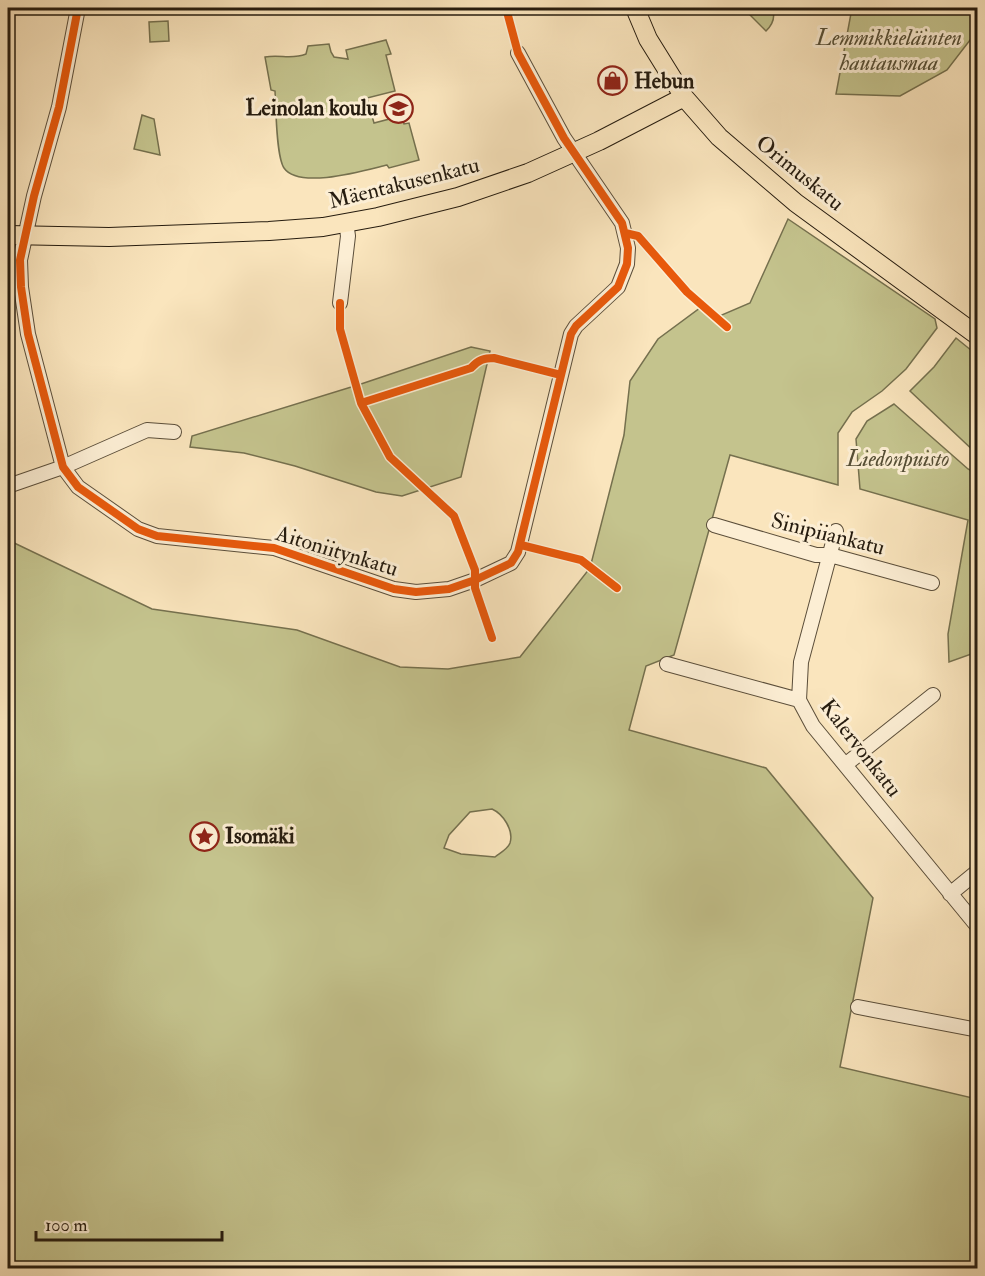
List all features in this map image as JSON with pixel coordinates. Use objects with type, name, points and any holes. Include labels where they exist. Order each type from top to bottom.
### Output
[{"type":"main road","name":"Orimuskatu","points":[[635,8],[648,39],[684,97],[719,137],[796,203],[978,336]]},
{"type":"main road","name":"Mäentakusenkatu","points":[[8,235],[109,237],[246,232],[323,227],[378,217],[502,183],[574,153],[684,97]]},
{"type":"street","name":"Aitoniitynkatu","points":[[78,8],[59,107],[34,196],[20,260],[21,287],[28,334],[63,467],[78,487],[138,529],[157,536],[274,548],[394,589],[416,592],[449,589],[511,563],[521,545],[572,334],[576,326],[618,286],[627,264],[628,248],[622,224],[574,153],[518,53]]},
{"type":"street","points":[[340,303],[348,236],[346,222]]},
{"type":"street","points":[[8,486],[63,467],[147,430],[174,432]]},
{"type":"street","name":"Sinipiiankatu","points":[[714,525],[816,555],[830,555],[932,583]]},
{"type":"street","name":"Kalervonkatu","points":[[836,531],[801,662],[799,700],[813,726],[978,927]]},
{"type":"street","points":[[667,664],[799,700]]},
{"type":"street","points":[[845,765],[933,695]]},
{"type":"street","points":[[950,894],[978,871]]},
{"type":"street","points":[[858,1006],[978,1030]]},
{"type":"green space","points":[[753,8],[772,8],[773,20],[766,31],[749,14]]},
{"type":"green space","name":"Lemmikkieläinten hautausmaa","points":[[852,8],[977,8],[977,31],[947,70],[900,96],[836,94]]},
{"type":"green space","points":[[168,21],[169,41],[150,42],[149,22]]},
{"type":"green space","points":[[386,40],[391,54],[386,55],[395,91],[367,98],[374,123],[401,116],[404,124],[409,123],[419,160],[389,168],[387,165],[333,177],[303,178],[292,174],[284,168],[281,162],[275,91],[271,90],[265,57],[301,56],[306,54],[308,46],[329,44],[334,57],[348,59],[346,50]]},
{"type":"green space","points":[[142,115],[154,119],[160,155],[134,149]]},
{"type":"green space","points":[[788,219],[935,319],[937,328],[906,369],[882,391],[852,412],[838,433],[838,485],[730,455],[674,655],[646,666],[629,730],[766,768],[873,898],[840,1067],[977,1099],[977,1268],[21,1268],[8,1252],[8,540],[152,609],[297,630],[400,667],[448,669],[520,657],[590,568],[624,435],[630,381],[658,339],[700,308],[715,318],[750,303]],"holes":[[[492,809],[507,823],[511,838],[508,847],[495,857],[461,854],[444,848],[449,835],[470,812]]]},
{"type":"green space","points":[[956,338],[977,355],[977,454],[910,391],[934,367]]},
{"type":"green space","points":[[471,347],[490,351],[461,477],[402,496],[376,492],[295,466],[244,453],[190,447],[192,436],[361,384]]},
{"type":"green space","name":"Liedonpuisto","points":[[894,404],[968,469],[977,474],[977,652],[949,662],[948,634],[968,520],[860,489],[856,439],[867,421]]},
{"type":"cycle path","points":[[78,8],[59,107],[34,196],[20,260],[21,287],[28,334],[63,467],[78,487],[138,529],[157,536],[274,548],[394,589],[416,592],[449,589],[511,563],[518,552],[571,334],[576,326],[618,287],[627,264],[628,248],[622,223],[564,138],[518,53],[506,8]]},
{"type":"cycle path","points":[[625,233],[638,236],[687,292],[727,327]]},
{"type":"cycle path","points":[[340,303],[340,329],[361,403],[390,457],[454,516],[475,570],[475,588],[492,638]]},
{"type":"cycle path","points":[[361,403],[471,368],[487,358],[561,375]]},
{"type":"cycle path","points":[[521,545],[581,560],[617,588]]},
{"type":"place","name":"Hebun","points":[[613,81]]},
{"type":"place","name":"Leinolan koulu","points":[[399,108]]},
{"type":"place","name":"Isomäki","points":[[204,836]]}]
